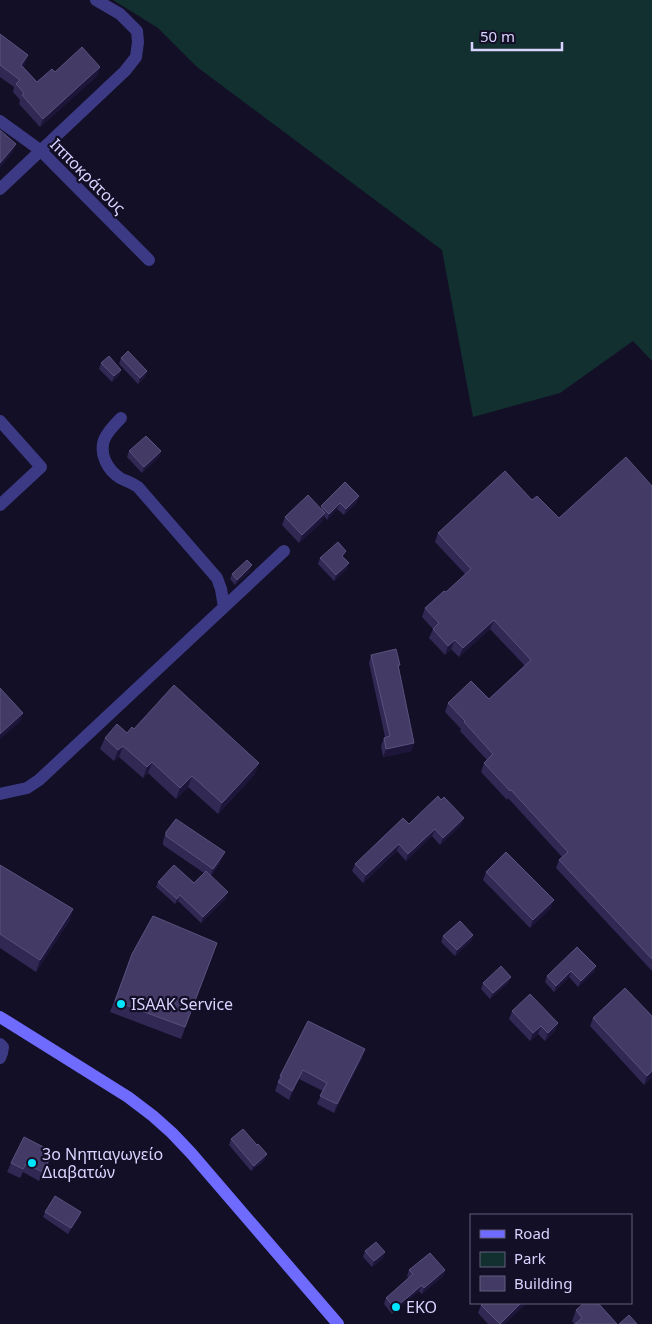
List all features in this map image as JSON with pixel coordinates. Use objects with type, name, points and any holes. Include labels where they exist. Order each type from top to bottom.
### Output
[{"type":"main road","points":[[0,1017],[128,1097],[172,1133],[338,1324]]},
{"type":"street","points":[[0,189],[125,71],[136,57],[137,31],[120,14],[96,0]]},
{"type":"street","name":"Ιπποκράτους","points":[[0,121],[40,150],[149,260]]},
{"type":"street","points":[[121,418],[104,440],[103,452],[106,463],[120,478],[138,487],[217,578],[224,607]]},
{"type":"street","points":[[0,422],[42,467],[0,505]]},
{"type":"street","points":[[0,794],[27,788],[39,780],[284,551]]},
{"type":"green space","points":[[113,0],[652,0],[652,361],[633,341],[560,393],[473,417],[442,250],[197,67],[158,28]]},
{"type":"building","points":[[0,34],[28,55],[21,65],[37,82],[52,69],[55,72],[82,47],[100,67],[43,119],[22,95],[24,93],[16,84],[20,80],[0,65]]},
{"type":"building","points":[[0,130],[16,144],[0,163]]},
{"type":"building","points":[[128,351],[147,371],[140,378],[121,358]]},
{"type":"building","points":[[109,356],[121,370],[114,376],[101,363]]},
{"type":"building","points":[[146,436],[161,451],[144,467],[129,451]]},
{"type":"building","points":[[626,457],[652,486],[652,959],[559,860],[568,852],[484,763],[493,754],[448,703],[471,681],[489,699],[531,660],[494,620],[463,648],[455,640],[448,646],[433,629],[439,623],[425,608],[471,569],[438,533],[505,471],[532,500],[537,496],[559,518]]},
{"type":"building","points":[[345,482],[359,496],[346,509],[340,503],[329,514],[321,506]]},
{"type":"building","points":[[308,495],[325,513],[302,535],[285,517]]},
{"type":"building","points":[[338,542],[346,551],[342,556],[349,563],[336,575],[320,558]]},
{"type":"building","points":[[247,560],[252,565],[237,580],[232,574]]},
{"type":"building","points":[[396,649],[414,743],[386,749],[384,738],[390,736],[371,655]]},
{"type":"building","points":[[174,685],[259,763],[222,803],[192,776],[180,788],[152,762],[147,767],[123,746],[118,750],[105,738],[117,724],[127,733],[132,727],[134,729]]},
{"type":"building","points":[[0,688],[23,713],[0,734]]},
{"type":"building","points":[[438,796],[441,800],[444,797],[464,818],[443,838],[435,829],[408,854],[399,844],[366,875],[355,864],[403,818],[409,824]]},
{"type":"building","points":[[176,819],[225,852],[213,869],[166,836],[166,832]]},
{"type":"building","points":[[506,852],[554,900],[533,920],[486,872]]},
{"type":"building","points":[[0,865],[73,909],[40,960],[0,934]]},
{"type":"building","points":[[174,865],[194,883],[206,871],[228,892],[203,917],[180,895],[177,899],[158,882]]},
{"type":"building","points":[[153,916],[217,943],[185,1027],[115,1001],[132,954]]},
{"type":"building","points":[[460,921],[473,935],[457,950],[443,936]]},
{"type":"building","points":[[577,947],[596,966],[581,981],[571,971],[556,986],[547,976]]},
{"type":"building","points":[[501,966],[511,977],[493,993],[483,983]]},
{"type":"building","points":[[625,988],[652,1016],[652,1071],[647,1076],[593,1018]]},
{"type":"building","points":[[530,994],[558,1023],[548,1033],[541,1026],[533,1033],[512,1011]]},
{"type":"building","points":[[308,1021],[365,1049],[337,1104],[320,1096],[327,1083],[303,1070],[292,1091],[278,1082]]},
{"type":"building","points":[[243,1129],[267,1154],[254,1166],[231,1139]]},
{"type":"building","points":[[24,1137],[53,1152],[43,1172],[26,1164],[23,1169],[11,1163]]},
{"type":"building","points":[[55,1196],[81,1212],[71,1228],[45,1212]]},
{"type":"building","points":[[376,1242],[385,1252],[374,1261],[365,1251]]},
{"type":"building","points":[[430,1253],[445,1270],[424,1288],[422,1285],[395,1308],[386,1298],[413,1274],[409,1270]]},
{"type":"building","points":[[482,1304],[520,1304],[500,1324]]},
{"type":"building","points":[[583,1304],[599,1304],[617,1324],[575,1324],[582,1318],[576,1310]]},
{"type":"building","points":[[629,1315],[637,1324],[619,1324]]},
{"type":"place","name":"ISAAK Service","points":[[121,1004]]},
{"type":"place","name":"3ο Νηπιαγωγείο Διαβατών","points":[[32,1163]]},
{"type":"place","name":"EKO","points":[[396,1307]]}]
